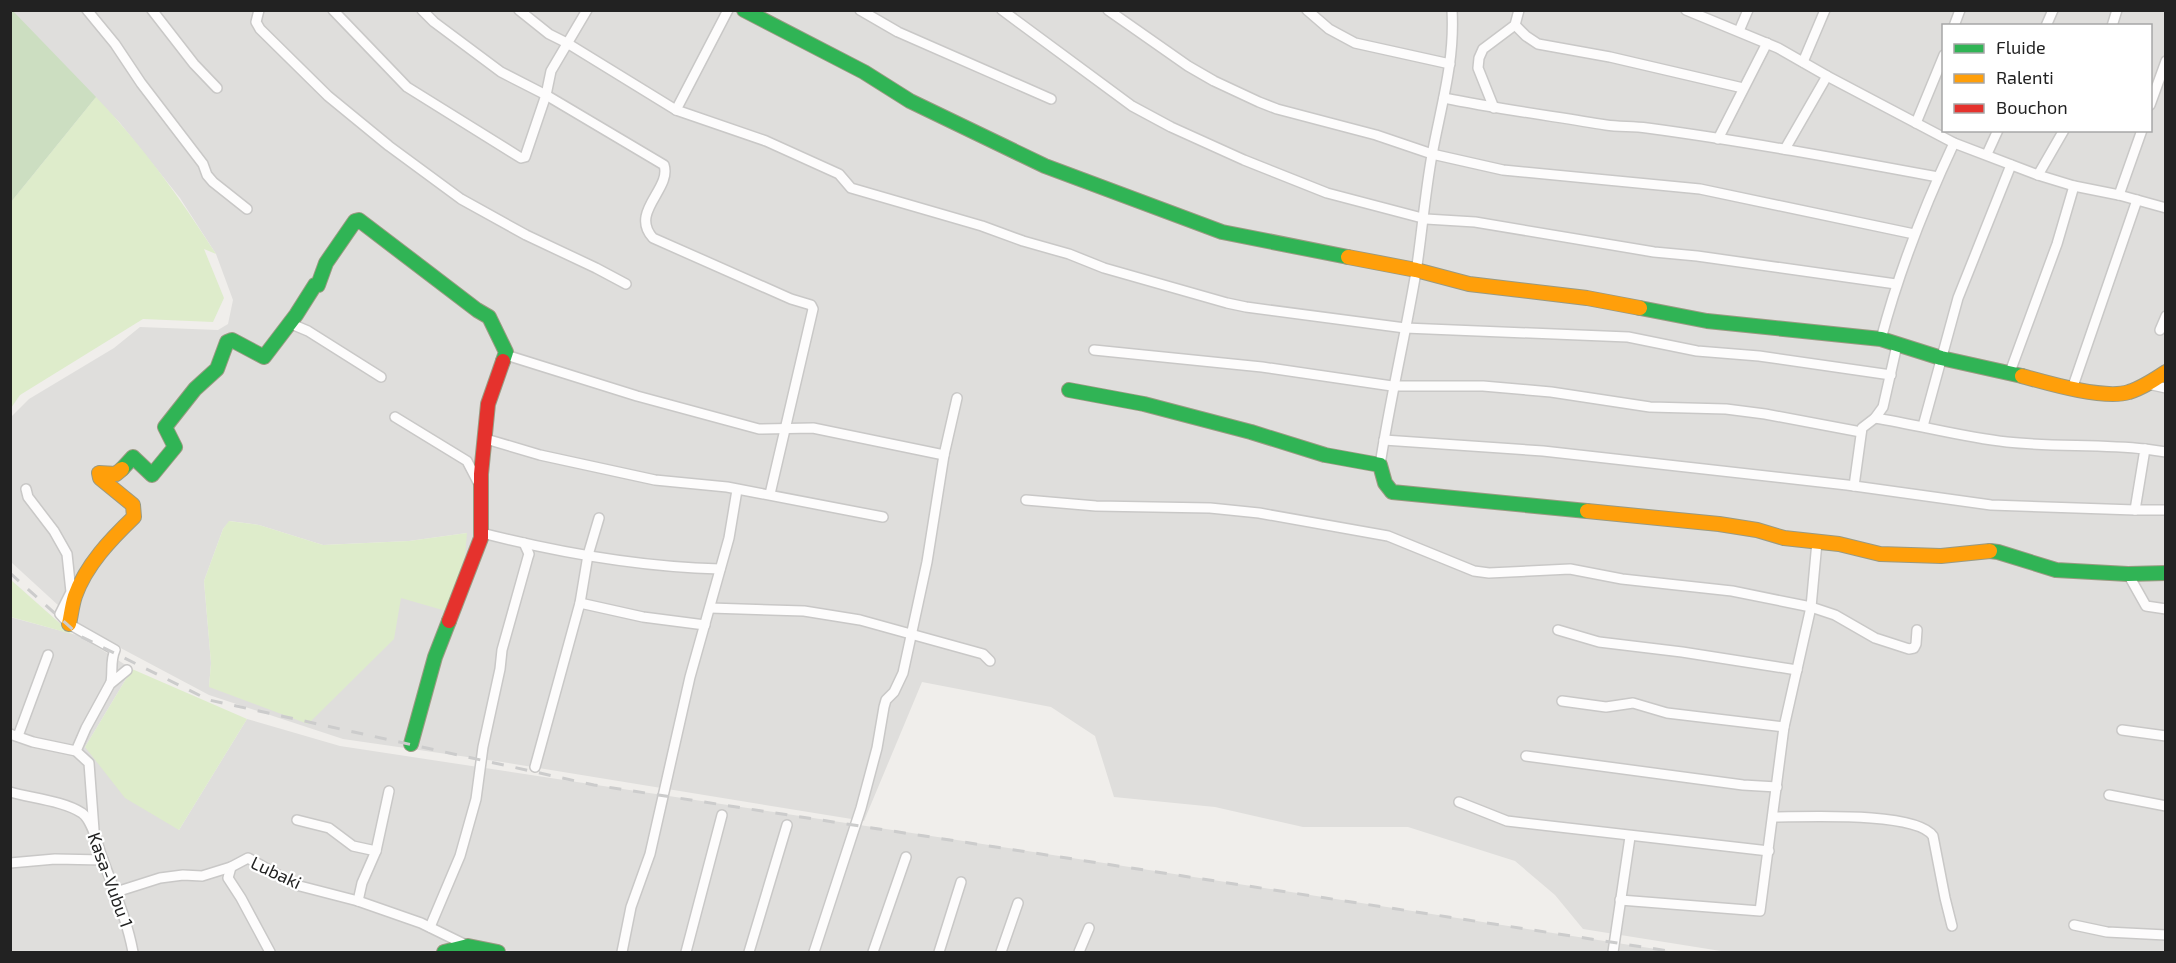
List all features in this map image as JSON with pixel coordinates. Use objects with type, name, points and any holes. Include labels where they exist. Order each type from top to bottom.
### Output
[{"type":"street","points":[[87,10],[115,44],[141,83],[203,164],[207,175],[246,209]]},
{"type":"street","points":[[152,10],[194,64],[217,88]]},
{"type":"street","points":[[260,10],[256,22],[260,29],[327,96],[389,146],[461,199],[526,235],[626,284]]},
{"type":"street","points":[[333,10],[407,87],[521,158],[525,157],[546,95],[550,71],[587,10]]},
{"type":"street","points":[[422,10],[434,22],[501,72],[546,95],[664,165],[666,172],[647,213],[646,228],[653,238],[811,305],[813,309],[770,494]]},
{"type":"street","points":[[519,10],[549,34],[676,110],[776,146],[839,174],[850,188],[982,226],[1069,254],[1104,268],[1246,307],[1405,328],[1628,337],[1692,350],[1759,356],[1891,375]]},
{"type":"street","points":[[676,110],[728,10]]},
{"type":"street","points":[[744,10],[857,68],[910,101],[1045,166],[1222,232],[1416,270],[1469,284],[1587,298],[1707,321],[1881,339],[1941,358],[2072,388],[2115,394],[2127,393],[2148,384],[2166,372]]},
{"type":"street","points":[[860,10],[898,32],[1051,99]]},
{"type":"street","points":[[1002,10],[1132,106],[1171,127],[1244,160],[1327,193],[1422,218],[1475,222],[1654,252],[1896,284]]},
{"type":"street","points":[[1108,10],[1188,66],[1259,102],[1277,109],[1376,135],[1432,154],[1503,170],[1700,189],[1914,234]]},
{"type":"street","points":[[1307,10],[1329,29],[1355,43],[1450,64]]},
{"type":"street","points":[[1452,10],[1450,64],[1432,154],[1416,270],[1392,386],[1380,465],[1385,483],[1392,492],[1719,524],[1756,530],[1784,538],[1839,544],[1888,555],[1941,556],[1971,552],[1998,552],[2056,570],[2128,574],[2166,573]]},
{"type":"street","points":[[1494,108],[1478,68],[1479,58],[1483,49],[1515,25],[1519,10]]},
{"type":"street","points":[[1686,10],[1767,43],[1954,143],[2038,175],[2166,208]]},
{"type":"street","points":[[1739,31],[1748,10]]},
{"type":"street","points":[[1803,62],[1825,10]]},
{"type":"street","points":[[2047,24],[2053,10]]},
{"type":"street","points":[[1515,25],[1538,45],[1610,57],[1743,88]]},
{"type":"street","points":[[1718,139],[1767,43]]},
{"type":"street","points":[[1916,123],[1942,60]]},
{"type":"street","points":[[2152,102],[2166,61]]},
{"type":"street","points":[[1785,149],[1827,76]]},
{"type":"street","points":[[1444,98],[1494,108],[1785,149],[1938,177]]},
{"type":"street","points":[[1987,154],[1997,132]]},
{"type":"street","points":[[2038,175],[2063,132]]},
{"type":"street","points":[[2119,195],[2141,132]]},
{"type":"street","points":[[1881,339],[1896,284],[1914,234],[1954,143]]},
{"type":"street","points":[[1923,426],[1958,298],[2011,165]]},
{"type":"street","points":[[2010,372],[2056,244],[2074,186]]},
{"type":"street","points":[[2072,388],[2137,200]]},
{"type":"street","points":[[69,624],[76,594],[84,578],[117,533],[134,517],[133,505],[100,478],[99,473],[116,474],[133,457],[152,476],[175,447],[165,427],[195,389],[217,369],[227,342],[232,340],[264,357],[296,315],[315,285],[318,285],[326,263],[355,221],[359,220],[419,268],[489,317],[506,355],[488,404],[481,486],[482,533],[435,657],[411,744]]},
{"type":"street","points":[[2160,330],[2166,316]]},
{"type":"street","points":[[288,323],[308,331],[381,377]]},
{"type":"street","points":[[1854,486],[1861,432],[1883,407],[1897,345]]},
{"type":"street","points":[[1094,350],[1240,365],[1392,386],[1482,386],[1551,392],[1640,406],[1726,409],[1861,432]]},
{"type":"street","points":[[506,355],[759,429],[813,428],[944,455]]},
{"type":"street","points":[[2148,384],[2166,388]]},
{"type":"street","points":[[1069,390],[1143,404],[1325,455],[1380,465]]},
{"type":"street","points":[[814,952],[861,808],[877,748],[886,700],[894,692],[903,673],[927,562],[944,455],[957,398]]},
{"type":"street","points":[[394,417],[467,461],[481,486]]},
{"type":"street","points":[[1875,418],[1974,438],[2008,442],[2145,448],[2166,452]]},
{"type":"street","points":[[486,439],[540,455],[655,480],[727,487],[883,517]]},
{"type":"street","points":[[1384,440],[1543,451],[1854,486],[1992,505],[2166,510]]},
{"type":"street","points":[[2136,510],[2145,448]]},
{"type":"street","points":[[26,489],[28,498],[54,531],[67,554],[71,592],[60,614],[69,624],[115,650],[111,663],[113,672],[111,682],[76,751]]},
{"type":"street","points":[[622,952],[631,907],[650,854],[690,677],[733,522],[737,490]]},
{"type":"street","points":[[1026,500],[1096,506],[1247,511],[1388,536],[1474,571],[1489,573],[1570,569],[1622,579],[1732,591],[1811,606],[1835,615],[1875,638],[1909,649],[1914,648],[1916,644],[1917,630]]},
{"type":"street","points":[[535,767],[580,603],[588,555],[599,518]]},
{"type":"street","points":[[482,533],[588,555],[672,567],[720,569]]},
{"type":"street","points":[[1620,900],[1757,912],[1761,907],[1784,728],[1811,606],[1817,542]]},
{"type":"street","points":[[430,927],[460,856],[476,799],[483,747],[502,650],[529,554],[524,543]]},
{"type":"street","points":[[2128,574],[2146,606],[2166,609]]},
{"type":"street","points":[[580,603],[643,617],[705,625]]},
{"type":"street","points":[[710,608],[804,611],[860,620],[983,654],[990,661]]},
{"type":"street","points":[[1558,630],[1599,642],[1725,658],[1797,670]]},
{"type":"street","points":[[48,655],[14,735],[76,751],[89,763],[95,835]]},
{"type":"street","points":[[111,682],[127,670]]},
{"type":"street","points":[[1562,701],[1606,707],[1633,704],[1667,713],[1784,728]]},
{"type":"street","points":[[2122,730],[2166,736]]},
{"type":"street","points":[[1526,756],[1743,785],[1778,787]]},
{"type":"street","points":[[358,901],[362,883],[376,851],[389,791]]},
{"type":"street","name":"Kasa-Vubu 1","points":[[10,792],[47,801],[85,816],[95,835],[116,892],[133,952]]},
{"type":"street","points":[[2109,795],[2166,806]]},
{"type":"street","points":[[1459,802],[1507,821],[1630,837],[1769,851]]},
{"type":"street","points":[[686,952],[722,815]]},
{"type":"street","points":[[1773,817],[1851,816],[1912,824],[1929,831],[1933,836],[1944,898],[1952,926]]},
{"type":"street","points":[[297,820],[329,828],[353,846],[376,851]]},
{"type":"street","points":[[749,952],[787,825]]},
{"type":"street","points":[[1613,952],[1630,837]]},
{"type":"street","points":[[873,952],[906,857]]},
{"type":"street","name":"Lubaki","points":[[116,892],[160,878],[183,875],[198,877],[231,867],[248,858],[296,885],[358,901],[430,927],[468,946]]},
{"type":"street","points":[[10,863],[55,859],[103,860]]},
{"type":"street","points":[[231,867],[228,878],[270,952]]},
{"type":"street","points":[[939,952],[961,882]]},
{"type":"street","points":[[1001,952],[1018,903]]},
{"type":"street","points":[[2074,924],[2107,932],[2166,935]]},
{"type":"street","points":[[1079,952],[1089,928]]},
{"type":"street","points":[[444,952],[468,946],[498,952]]},
{"type":"shaded area","points":[[12,11],[2165,11],[2165,952],[1727,952],[1583,929],[1555,895],[1515,861],[1408,827],[1303,827],[1215,807],[1114,797],[1095,736],[1051,707],[922,682],[864,821],[502,762],[343,739],[209,695],[83,628],[11,562],[10,418],[29,399],[114,348],[140,327],[218,330],[228,324],[233,300],[216,254],[180,198],[120,123]],"holes":[[[230,521],[259,525],[323,545],[409,541],[467,533],[401,598],[209,687],[211,663],[204,581],[223,529]]]},
{"type":"shaded area","points":[[10,617],[80,636],[132,669],[85,747],[179,830],[247,719],[340,746],[1675,952],[11,952]]},
{"type":"green space","points":[[12,10],[96,97],[11,202],[10,11]]},
{"type":"green space","points":[[96,97],[160,173],[216,254],[204,249],[224,298],[213,322],[143,319],[20,395],[11,408],[11,202]]},
{"type":"green space","points":[[229,521],[259,525],[323,545],[409,541],[467,533],[465,556],[446,611],[401,598],[394,639],[308,724],[209,687],[211,663],[204,581],[223,529]]},
{"type":"green space","points":[[11,580],[72,634],[11,617]]},
{"type":"green space","points":[[132,669],[247,719],[179,830],[125,798],[85,747]]},
{"type":"railway","points":[[10,573],[80,636],[209,700],[594,785],[1675,952]]},
{"type":"traffic: fast","points":[[744,10],[864,72],[910,101],[1045,166],[1222,232],[1348,257]]},
{"type":"traffic: fast","points":[[122,469],[133,457],[152,475],[175,447],[165,427],[195,389],[217,369],[227,342],[232,340],[264,357],[296,315],[315,285],[318,285],[326,263],[355,221],[359,220],[489,317],[506,352],[503,361]]},
{"type":"traffic: fast","points":[[1640,308],[1707,321],[1881,339],[1941,358],[2022,376]]},
{"type":"traffic: fast","points":[[1069,390],[1144,404],[1251,432],[1325,455],[1380,465],[1385,483],[1392,492],[1587,511]]},
{"type":"traffic: fast","points":[[1990,551],[2056,570],[2128,574],[2166,573]]},
{"type":"traffic: fast","points":[[411,744],[435,657],[449,621]]},
{"type":"traffic: fast","points":[[444,952],[468,946],[498,952]]},
{"type":"traffic: slow","points":[[1348,257],[1416,270],[1469,284],[1587,298],[1640,308]]},
{"type":"traffic: slow","points":[[2022,376],[2076,390],[2119,394],[2139,388],[2166,372]]},
{"type":"traffic: slow","points":[[69,624],[75,596],[92,563],[134,517],[133,505],[100,478],[99,473],[116,474],[122,469]]},
{"type":"traffic: slow","points":[[1587,511],[1719,524],[1757,530],[1784,538],[1839,544],[1880,554],[1941,556],[1990,551]]},
{"type":"traffic: jam","points":[[449,621],[481,538],[481,474],[488,404],[503,361]]}]
